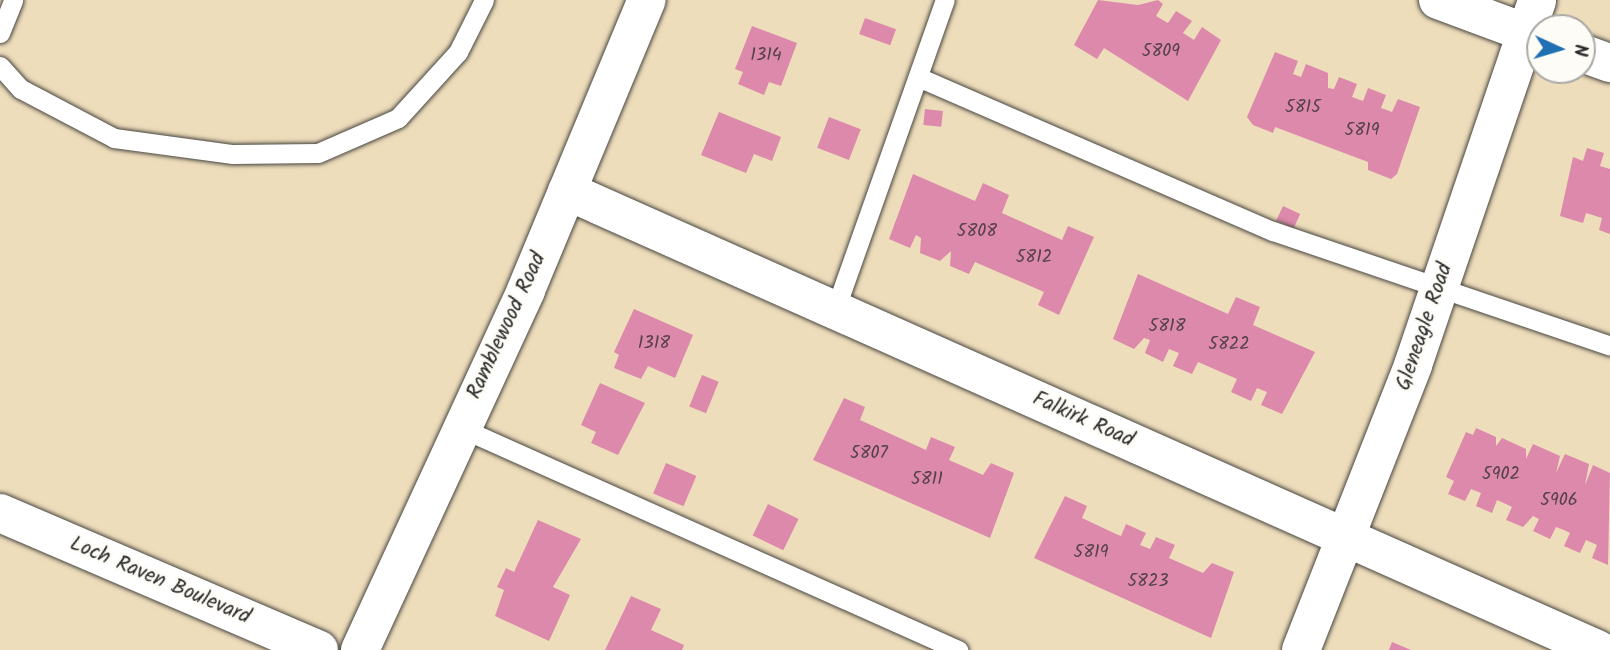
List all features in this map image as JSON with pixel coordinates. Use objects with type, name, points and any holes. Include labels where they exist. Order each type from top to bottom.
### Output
[{"type":"street","name":"Ramblewood Road","points":[[360,650],[567,191],[647,0]]},
{"type":"street","points":[[1438,0],[1526,21]]},
{"type":"street","name":"Gleneagle Road","points":[[1301,650],[1441,284],[1526,45]]},
{"type":"street","name":"Falkirk Road","points":[[567,191],[1599,650]]},
{"type":"street","name":"Loch Raven Boulevard","points":[[0,513],[319,650]]},
{"type":"lane","points":[[0,33],[13,0]]},
{"type":"lane","points":[[0,66],[21,89],[114,138],[233,154],[318,153],[398,118],[458,52],[484,0]]},
{"type":"lane","points":[[835,310],[945,0]]},
{"type":"lane","points":[[918,77],[1273,232],[1441,284],[1610,345]]},
{"type":"lane","points":[[459,427],[958,650]]},
{"type":"building","points":[[1098,0],[1138,5],[1158,0],[1163,4],[1156,16],[1168,23],[1176,11],[1192,21],[1183,33],[1194,40],[1202,27],[1221,40],[1188,101],[1104,48],[1097,59],[1074,45]]},
{"type":"building","points":[[865,18],[896,29],[890,45],[859,34]]},
{"type":"building","points":[[752,26],[797,43],[781,86],[769,82],[764,95],[738,84],[743,72],[735,69]]},
{"type":"building","points":[[1275,52],[1298,61],[1293,74],[1301,77],[1306,64],[1328,73],[1328,88],[1334,89],[1339,77],[1357,84],[1352,97],[1363,101],[1368,88],[1386,95],[1381,108],[1392,112],[1398,99],[1420,107],[1397,174],[1391,179],[1368,170],[1368,162],[1275,127],[1273,133],[1253,125],[1247,117]]},
{"type":"building","points":[[925,109],[943,111],[941,127],[923,125]]},
{"type":"building","points":[[719,112],[781,137],[772,161],[754,154],[746,173],[701,155]]},
{"type":"building","points":[[829,117],[861,129],[849,160],[817,148]]},
{"type":"building","points":[[1587,148],[1604,153],[1600,166],[1610,169],[1610,234],[1599,230],[1602,218],[1586,213],[1583,223],[1560,216],[1573,157],[1583,161]]},
{"type":"building","points":[[913,174],[975,201],[983,183],[1009,195],[1002,213],[1062,240],[1068,226],[1094,237],[1059,315],[1038,305],[1044,292],[975,262],[969,274],[950,266],[951,251],[940,261],[920,253],[921,238],[916,235],[910,248],[889,239]]},
{"type":"building","points":[[1283,206],[1300,214],[1293,229],[1276,221]]},
{"type":"building","points":[[1138,274],[1228,314],[1236,297],[1260,307],[1253,325],[1315,352],[1282,414],[1261,405],[1267,392],[1257,388],[1251,401],[1231,392],[1237,379],[1198,362],[1192,374],[1173,366],[1179,353],[1169,349],[1163,362],[1145,353],[1150,340],[1144,338],[1134,349],[1113,339]]},
{"type":"building","points":[[634,309],[693,335],[675,378],[648,366],[641,379],[614,368],[619,355],[614,352]]},
{"type":"building","points":[[702,375],[719,382],[706,413],[689,407]]},
{"type":"building","points":[[600,383],[645,403],[618,455],[591,443],[596,432],[581,425]]},
{"type":"building","points":[[844,398],[865,407],[860,420],[926,450],[931,437],[955,447],[949,460],[983,475],[991,463],[1014,473],[990,538],[813,460]]},
{"type":"building","points":[[1476,428],[1496,437],[1496,446],[1502,438],[1526,449],[1526,459],[1533,444],[1560,456],[1556,473],[1565,454],[1589,464],[1585,485],[1593,465],[1610,473],[1608,565],[1592,558],[1597,545],[1586,540],[1580,553],[1564,546],[1570,533],[1564,530],[1556,527],[1550,539],[1533,531],[1539,519],[1533,516],[1523,527],[1506,520],[1512,507],[1497,500],[1492,513],[1476,506],[1481,493],[1471,489],[1465,501],[1448,494],[1454,481],[1446,477],[1466,432],[1473,435]]},
{"type":"building","points":[[666,463],[696,476],[683,506],[653,493]]},
{"type":"building","points":[[1065,496],[1087,506],[1082,518],[1116,534],[1121,536],[1126,524],[1146,533],[1140,545],[1150,549],[1156,537],[1175,545],[1169,558],[1203,573],[1212,563],[1234,572],[1211,638],[1034,558]]},
{"type":"building","points":[[768,504],[799,519],[783,550],[753,535]]},
{"type":"building","points":[[538,520],[581,539],[553,587],[570,595],[549,641],[495,616],[504,590],[497,587],[506,568],[514,572]]},
{"type":"building","points":[[631,596],[661,609],[651,630],[684,645],[682,650],[605,650]]},
{"type":"building","points":[[1392,642],[1411,650],[1389,650]]}]
